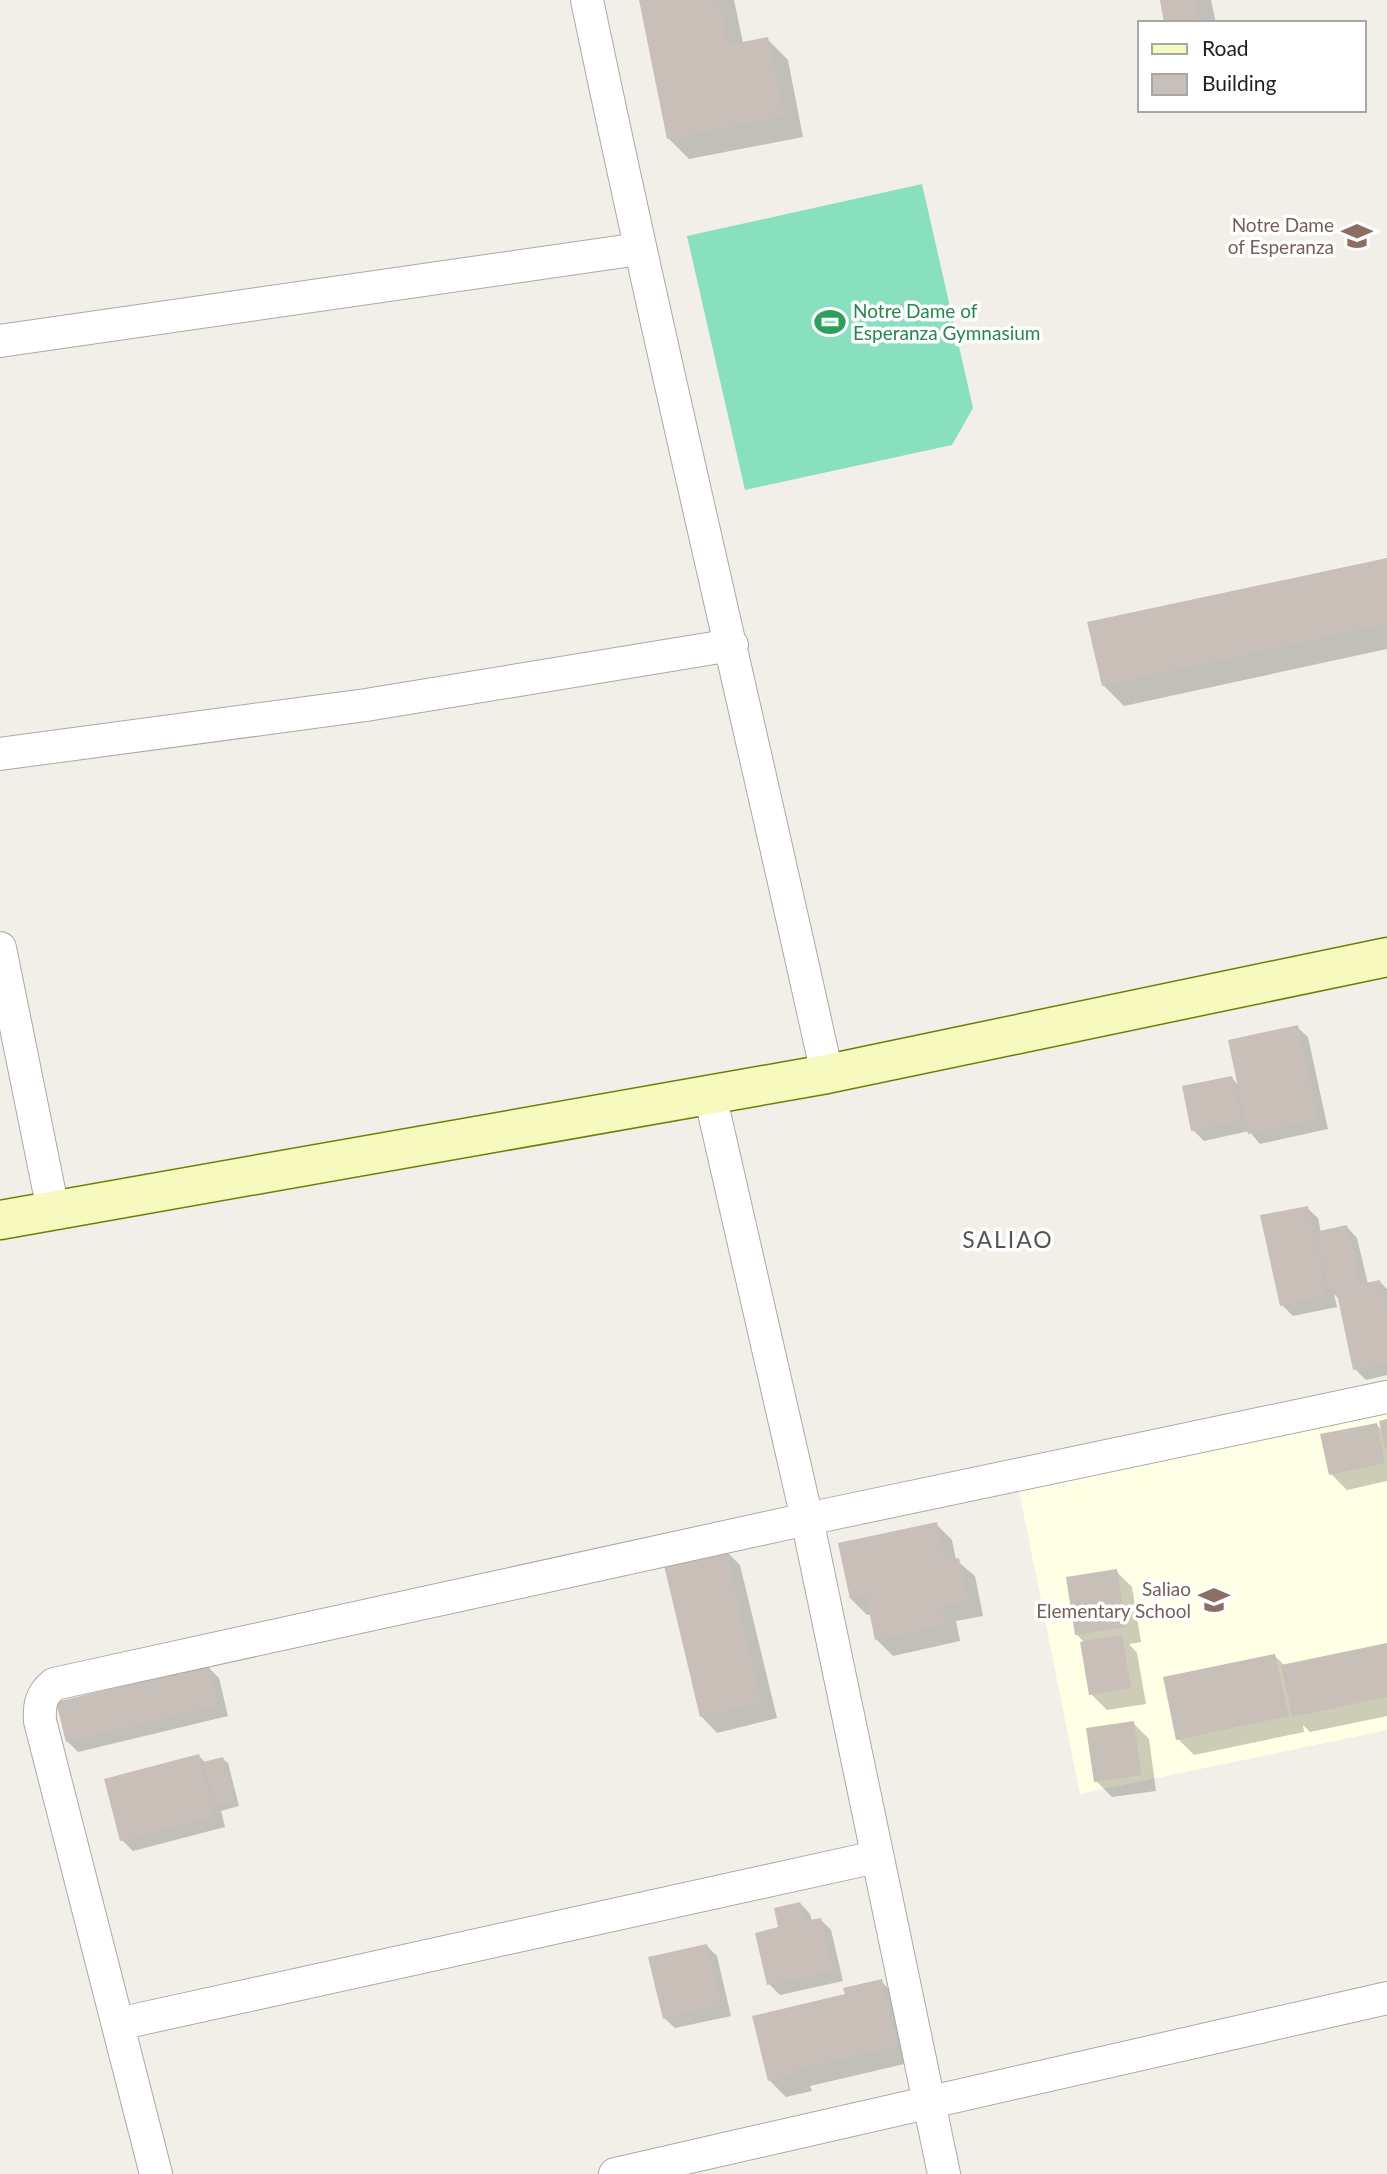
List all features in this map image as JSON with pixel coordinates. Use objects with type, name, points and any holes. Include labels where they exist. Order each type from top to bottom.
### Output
[{"type":"street","points":[[587,0],[639,249],[732,645],[827,1074]]},
{"type":"street","points":[[0,341],[639,249]]},
{"type":"street","points":[[0,754],[366,705],[732,645]]},
{"type":"street","points":[[0,948],[53,1210]]},
{"type":"street","points":[[0,1220],[827,1074],[1387,957]]},
{"type":"street","points":[[710,1095],[807,1519],[944,2174]]},
{"type":"street","points":[[156,2174],[40,1721],[39,1706],[44,1693],[54,1684],[807,1519],[1387,1396]]},
{"type":"street","points":[[118,2024],[876,1857]]},
{"type":"street","points":[[615,2174],[1387,1998]]},
{"type":"shaded area","name":"Saliao Elementary School","points":[[1387,1396],[1387,1730],[1080,1794],[1015,1471]]},
{"type":"green space","name":"Notre Dame of Esperanza Gymnasium","points":[[922,184],[973,408],[952,445],[745,490],[687,236]]},
{"type":"building","points":[[639,0],[718,0],[728,45],[768,37],[784,116],[667,139]]},
{"type":"building","points":[[1160,0],[1196,0],[1200,21],[1164,21]]},
{"type":"building","points":[[1387,558],[1387,624],[1102,686],[1087,622]]},
{"type":"building","points":[[1298,1025],[1318,1119],[1248,1134],[1228,1040]]},
{"type":"building","points":[[1232,1076],[1242,1121],[1191,1131],[1182,1086]]},
{"type":"building","points":[[1308,1206],[1327,1296],[1280,1306],[1260,1215]]},
{"type":"building","points":[[1347,1225],[1360,1284],[1380,1280],[1387,1311],[1387,1363],[1353,1370],[1336,1289],[1328,1290],[1315,1232]]},
{"type":"building","points":[[1387,1419],[1387,1448],[1385,1449],[1379,1421]]},
{"type":"building","points":[[1377,1423],[1385,1463],[1329,1475],[1320,1434]]},
{"type":"building","points":[[937,1522],[945,1561],[959,1558],[968,1600],[941,1606],[945,1625],[875,1640],[866,1596],[850,1599],[838,1543]]},
{"type":"building","points":[[725,1547],[761,1703],[700,1717],[663,1561]]},
{"type":"building","points":[[1117,1569],[1126,1627],[1075,1635],[1066,1577]]},
{"type":"building","points":[[1122,1635],[1131,1688],[1089,1695],[1080,1642]]},
{"type":"building","points":[[1387,1643],[1387,1697],[1292,1717],[1281,1665]]},
{"type":"building","points":[[1275,1654],[1289,1716],[1176,1740],[1163,1677]]},
{"type":"building","points":[[209,1665],[219,1705],[66,1742],[56,1702]]},
{"type":"building","points":[[1134,1721],[1141,1775],[1094,1782],[1086,1728]]},
{"type":"building","points":[[199,1754],[215,1817],[120,1841],[104,1779]]},
{"type":"building","points":[[223,1757],[235,1801],[215,1807],[203,1762]]},
{"type":"building","points":[[800,1902],[804,1921],[821,1918],[833,1971],[767,1985],[755,1933],[778,1927],[774,1908]]},
{"type":"building","points":[[707,1944],[721,2005],[663,2019],[648,1957]]},
{"type":"building","points":[[882,1979],[898,2046],[795,2070],[797,2075],[768,2081],[752,2016],[845,1994],[843,1988]]},
{"type":"place","name":"Notre Dame of Esperanza","points":[[1357,236]]},
{"type":"place","name":"Notre Dame of Esperanza Gymnasium","points":[[830,322]]},
{"type":"place","name":"Saliao Elementary School","points":[[1214,1600]]},
{"type":"district","name":"SALIAO","points":[[1008,1240]]}]
